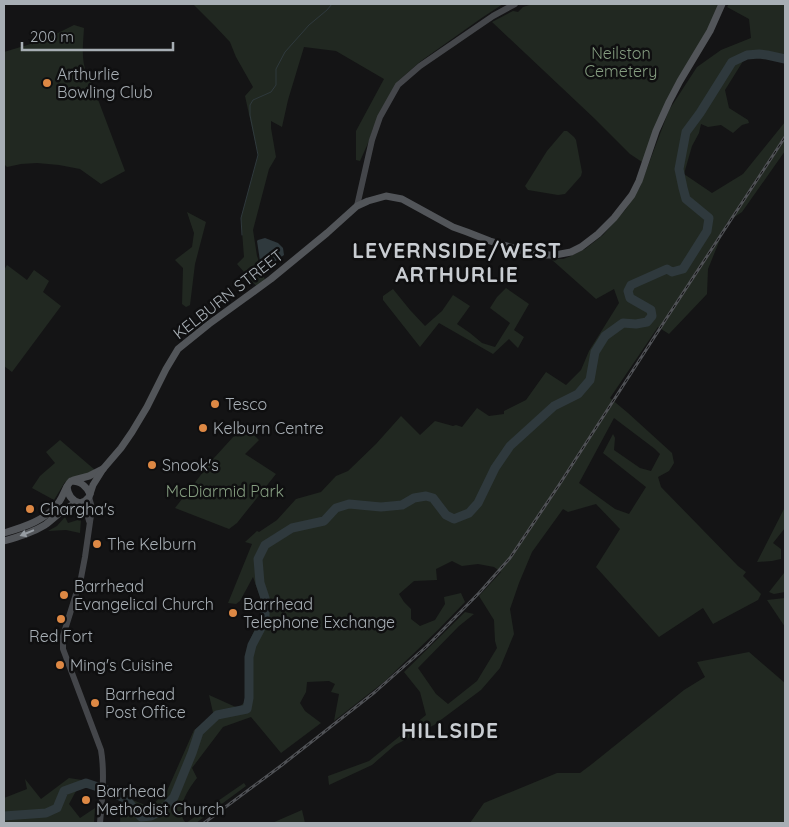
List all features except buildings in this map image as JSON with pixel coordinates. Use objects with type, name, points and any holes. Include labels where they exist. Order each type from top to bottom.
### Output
[{"type":"main road","points":[[357,206],[372,140],[380,117],[398,85],[420,66],[489,19],[515,4]]},
{"type":"main road","points":[[357,206],[383,196],[390,196],[409,202],[454,227],[530,253],[547,256],[576,250],[611,222],[632,195],[669,102],[710,31],[722,4]]},
{"type":"main road","name":"KELBURN STREET","points":[[90,495],[103,469],[132,432],[178,349],[270,280],[357,206]]},
{"type":"main road","name":"KELBURN STREET","points":[[69,484],[103,469]]},
{"type":"main road","points":[[4,533],[30,524],[52,510],[69,484],[77,482],[84,485],[90,495],[92,508],[81,578],[62,644],[101,750],[103,760],[100,823]]},
{"type":"main road","points":[[69,484],[69,496],[86,509],[90,524]]},
{"type":"main road","points":[[4,541],[38,528],[64,509],[85,502],[90,495]]},
{"type":"green space","points":[[193,4],[503,4],[421,61],[398,81],[373,128],[360,161],[356,160],[356,131],[384,79],[336,51],[304,47],[282,127],[271,121],[276,157],[269,169],[253,230],[257,256],[265,280],[257,287],[237,264],[244,257],[241,218],[258,155],[245,96],[253,87],[230,42]]},
{"type":"green space","name":"Neilston Cemetery","points":[[533,4],[720,4],[642,162],[630,154],[492,22],[513,11],[518,12],[523,7]]},
{"type":"green space","points":[[729,4],[785,4],[785,62],[758,56],[745,58],[725,90],[729,108],[748,120],[749,123],[742,125],[733,133],[721,125],[708,127],[701,124],[684,174],[712,193],[743,174],[785,122],[785,151],[742,212],[727,222],[708,269],[707,294],[669,334],[658,327],[610,398],[672,453],[674,463],[669,471],[658,477],[661,487],[746,572],[743,576],[761,594],[758,600],[713,624],[703,608],[659,637],[596,567],[620,529],[596,504],[568,512],[563,509],[532,552],[519,583],[510,609],[514,634],[500,668],[481,690],[434,725],[395,745],[372,765],[329,785],[328,776],[369,761],[426,715],[420,692],[404,672],[465,612],[474,614],[459,626],[418,668],[436,694],[448,704],[477,681],[497,648],[494,620],[479,596],[501,572],[494,567],[478,564],[462,566],[452,561],[436,569],[437,580],[414,581],[399,594],[411,609],[411,619],[420,626],[435,620],[445,604],[444,597],[461,593],[465,602],[384,682],[334,721],[339,694],[331,692],[335,684],[329,681],[307,682],[306,692],[300,703],[305,711],[321,723],[281,753],[251,717],[223,727],[192,768],[197,778],[186,794],[181,812],[186,823],[120,823],[121,805],[125,797],[150,807],[167,791],[194,730],[214,717],[209,695],[238,708],[247,700],[250,640],[263,605],[253,577],[240,601],[236,604],[228,603],[252,544],[245,542],[257,531],[259,532],[277,520],[296,499],[321,492],[336,476],[348,471],[401,416],[420,435],[435,421],[462,427],[477,408],[489,416],[504,414],[504,411],[526,400],[546,372],[566,385],[581,370],[589,351],[619,303],[614,289],[596,299],[551,259],[563,259],[571,256],[585,249],[603,235],[626,209],[640,187],[669,110],[697,67],[721,50],[751,38],[749,19],[727,7]],"holes":[[[614,418],[660,454],[651,471],[640,468],[614,450],[615,438],[613,434],[603,453],[646,487],[629,514],[615,509],[579,483]]]},
{"type":"green space","points":[[74,25],[84,28],[83,56],[85,69],[125,171],[101,184],[80,169],[37,163],[7,167],[4,164],[4,52],[44,40]]},
{"type":"green space","points":[[564,131],[567,131],[576,140],[582,172],[581,176],[565,194],[558,195],[528,190],[525,186],[547,151]]},
{"type":"green space","points":[[187,212],[206,222],[195,264],[190,305],[186,307],[182,304],[183,268],[175,260],[192,247],[194,233]]},
{"type":"green space","points":[[7,265],[27,280],[34,270],[49,281],[43,292],[61,306],[12,372],[4,366],[4,270]]},
{"type":"green space","points":[[506,288],[529,304],[514,330],[524,337],[518,348],[509,339],[493,354],[439,323],[420,347],[383,300],[383,296],[393,289],[425,326],[442,311],[453,295],[470,306],[457,324],[482,343],[495,347],[510,323],[490,308]]},
{"type":"green space","name":"McDiarmid Park","points":[[244,425],[259,440],[245,454],[276,474],[237,523],[229,529],[175,508],[214,458]]},
{"type":"green space","points":[[60,440],[95,470],[65,482],[54,500],[32,488],[40,476],[55,463],[46,452]]},
{"type":"green space","points":[[785,507],[785,528],[773,543],[781,549],[781,559],[757,562]]},
{"type":"green space","points":[[65,517],[68,523],[81,519],[80,533],[66,530],[48,531],[57,526]]},
{"type":"green space","points":[[784,573],[785,592],[774,594],[769,592]]},
{"type":"green space","points":[[785,598],[785,627],[767,600]]},
{"type":"green space","points":[[749,652],[785,683],[785,823],[470,823],[484,803],[557,773],[580,773],[684,690],[705,677],[697,662]]},
{"type":"green space","points":[[69,778],[82,780],[69,804],[80,818],[95,808],[94,823],[4,823],[4,798],[27,789],[25,779],[41,799]]},
{"type":"green space","points":[[244,783],[246,786],[196,823],[186,823]]},
{"type":"green space","points":[[302,810],[305,823],[272,823]]},
{"type":"shaded area","points":[[265,238],[278,243],[283,248],[284,255],[270,265],[264,265],[260,261],[257,241]]},
{"type":"waterway","points":[[242,235],[241,218],[258,155],[250,115],[250,105],[253,100],[271,92],[276,85],[276,69],[285,52],[309,25],[332,4]]},
{"type":"waterway","points":[[4,816],[46,813],[57,808],[64,791],[86,783],[113,792],[127,800],[141,817],[151,816],[161,811],[174,797],[199,732],[217,715],[247,709],[249,698],[249,657],[252,645],[265,616],[265,598],[260,583],[258,559],[265,545],[292,528],[324,521],[336,508],[349,504],[381,507],[402,505],[414,498],[426,496],[433,498],[446,515],[454,519],[469,513],[478,503],[495,468],[510,446],[554,406],[578,394],[590,380],[595,352],[605,336],[623,323],[636,324],[647,322],[652,316],[651,310],[630,298],[628,291],[631,285],[667,269],[672,272],[683,269],[707,231],[709,218],[686,199],[679,169],[686,132],[732,62],[747,55],[759,54],[785,59]]},
{"type":"railway","points":[[204,823],[375,692],[426,647],[510,558],[785,137]]},
{"type":"place","name":"Arthurlie Bowling Club","points":[[47,83]]},
{"type":"place","name":"Tesco","points":[[215,404]]},
{"type":"place","name":"Kelburn Centre","points":[[203,428]]},
{"type":"place","name":"Snook's","points":[[152,465]]},
{"type":"place","name":"Chargha's","points":[[30,509]]},
{"type":"place","name":"The Kelburn","points":[[97,544]]},
{"type":"place","name":"Barrhead Evangelical Church","points":[[64,595]]},
{"type":"place","name":"Barrhead Telephone Exchange","points":[[233,613]]},
{"type":"place","name":"Red Fort","points":[[61,619]]},
{"type":"place","name":"Ming's Cuisine","points":[[60,665]]},
{"type":"place","name":"Barrhead Post Office","points":[[95,703]]},
{"type":"place","name":"Barrhead Methodist Church","points":[[86,800]]},
{"type":"district","name":"LEVERNSIDE/WEST ARTHURLIE","points":[[457,263]]},
{"type":"district","name":"HILLSIDE","points":[[450,731]]}]
